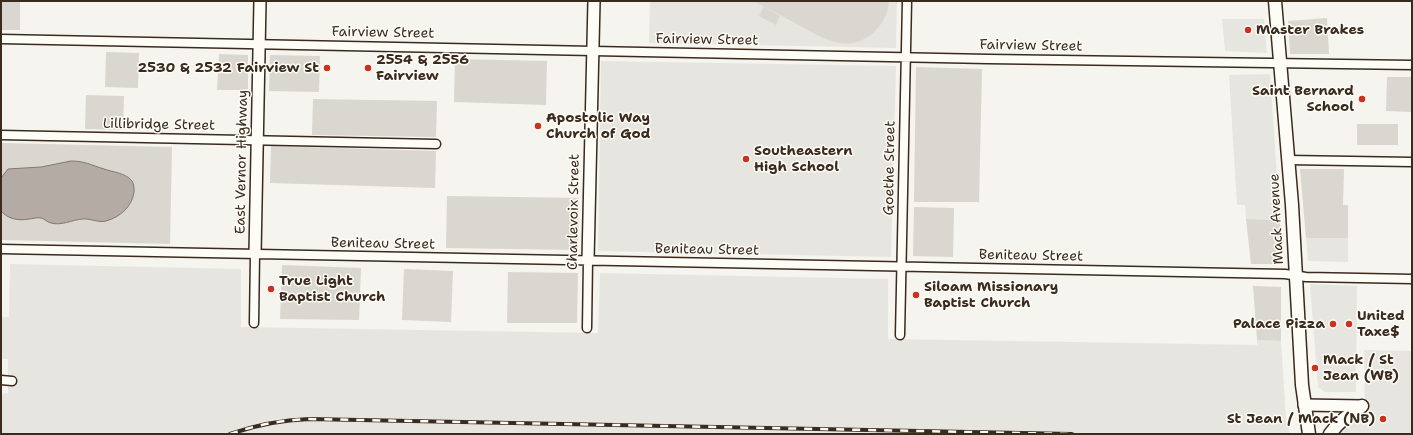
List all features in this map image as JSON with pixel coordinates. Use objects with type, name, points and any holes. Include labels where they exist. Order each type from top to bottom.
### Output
[{"type":"main road","name":"Mack Avenue","points":[[1275,1],[1281,63],[1296,275],[1300,361],[1304,405],[1309,434]]},
{"type":"main road","points":[[1330,434],[1347,416],[1362,406]]},
{"type":"street","name":"East Vernor Highway","points":[[254,323],[260,1]]},
{"type":"street","name":"Charlevoix Street","points":[[587,328],[594,1]]},
{"type":"street","name":"Goethe Street","points":[[900,335],[907,1]]},
{"type":"street","name":"Fairview Street","points":[[1,39],[906,57],[1412,65]]},
{"type":"street","name":"Lillibridge Street","points":[[1,135],[436,144]]},
{"type":"street","points":[[1288,160],[1412,162]]},
{"type":"street","name":"Beniteau Street","points":[[1,249],[1296,275],[1412,279]]},
{"type":"street","points":[[1,380],[12,381]]},
{"type":"street","points":[[1304,405],[1362,406]]},
{"type":"shaded area","points":[[1,1],[20,1],[20,30],[1,30]]},
{"type":"shaded area","points":[[650,1],[897,1],[896,48],[649,43]]},
{"type":"shaded area","points":[[753,1],[889,1],[880,26],[873,33],[854,43],[844,43],[834,42],[815,34]]},
{"type":"shaded area","points":[[764,7],[780,16],[776,25],[759,16]]},
{"type":"shaded area","points":[[1327,18],[1329,54],[1290,54],[1288,21]]},
{"type":"shaded area","points":[[1222,19],[1264,19],[1267,53],[1225,51]]},
{"type":"shaded area","points":[[106,52],[139,53],[138,88],[105,87]]},
{"type":"shaded area","points":[[219,54],[248,55],[248,90],[217,90]]},
{"type":"shaded area","points":[[270,55],[320,56],[319,92],[269,91]]},
{"type":"shaded area","points":[[455,59],[547,61],[546,105],[454,102]]},
{"type":"shaded area","name":"Southeastern High School","points":[[601,61],[896,66],[891,257],[598,251]]},
{"type":"shaded area","points":[[916,67],[982,69],[979,202],[914,202]]},
{"type":"shaded area","points":[[1270,74],[1280,220],[1246,219],[1245,205],[1237,205],[1229,75]]},
{"type":"shaded area","points":[[1387,77],[1412,77],[1412,112],[1386,111]]},
{"type":"shaded area","points":[[86,95],[124,96],[123,130],[85,129]]},
{"type":"shaded area","points":[[313,99],[437,101],[436,137],[312,135]]},
{"type":"shaded area","points":[[1357,124],[1398,124],[1398,145],[1357,145]]},
{"type":"shaded area","points":[[1,143],[172,147],[170,244],[1,240]]},
{"type":"shaded area","points":[[271,146],[436,151],[435,188],[270,183]]},
{"type":"shaded area","points":[[71,161],[88,164],[123,174],[129,178],[133,183],[134,192],[128,207],[116,217],[106,221],[82,219],[59,224],[48,222],[42,218],[21,220],[14,219],[1,211],[1,178],[8,169],[41,167]]},
{"type":"shaded area","points":[[1300,169],[1344,169],[1343,205],[1348,205],[1348,238],[1306,238]]},
{"type":"shaded area","points":[[447,196],[579,198],[578,250],[446,248]]},
{"type":"shaded area","points":[[914,207],[954,208],[953,257],[913,256]]},
{"type":"shaded area","points":[[1246,219],[1280,220],[1280,264],[1251,264]]},
{"type":"shaded area","points":[[1306,238],[1348,238],[1348,262],[1308,261]]},
{"type":"shaded area","points":[[10,264],[241,269],[241,327],[598,333],[600,273],[888,279],[888,339],[1257,345],[1257,340],[1281,341],[1286,418],[1290,434],[1,434],[1,394],[8,393],[8,359],[1,359],[1,317],[9,317]]},
{"type":"shaded area","points":[[282,265],[361,268],[359,320],[280,319]]},
{"type":"shaded area","points":[[404,269],[453,271],[451,322],[402,320]]},
{"type":"shaded area","points":[[508,272],[578,273],[577,323],[507,323]]},
{"type":"shaded area","points":[[1310,284],[1357,286],[1356,392],[1325,392],[1318,387]]},
{"type":"shaded area","points":[[1253,286],[1281,287],[1281,341],[1257,340]]},
{"type":"shaded area","points":[[1364,350],[1412,351],[1412,434],[1334,434],[1349,419],[1365,417]]},
{"type":"railway","points":[[230,434],[250,428],[289,420],[309,419],[1072,434]]},
{"type":"place","name":"Master Brakes","points":[[1248,30]]},
{"type":"place","name":"2530 & 2532 Fairview St","points":[[327,68]]},
{"type":"place","name":"2554 & 2556 Fairview","points":[[368,68]]},
{"type":"place","name":"Saint Bernard School","points":[[1362,99]]},
{"type":"place","name":"Apostolic Way Church of God","points":[[538,126]]},
{"type":"place","name":"Southeastern High School","points":[[746,159]]},
{"type":"place","name":"True Light Baptist Church","points":[[271,289]]},
{"type":"place","name":"Siloam Missionary Baptist Church","points":[[916,295]]},
{"type":"place","name":"Palace Pizza","points":[[1333,324]]},
{"type":"place","name":"United Taxe$","points":[[1349,324]]},
{"type":"place","name":"Mack / St Jean (WB)","points":[[1315,368]]},
{"type":"place","name":"St Jean / Mack (NB)","points":[[1383,419]]}]
